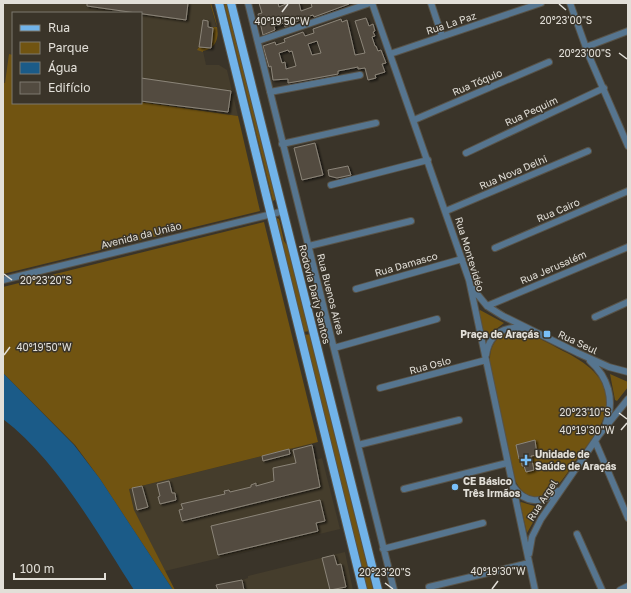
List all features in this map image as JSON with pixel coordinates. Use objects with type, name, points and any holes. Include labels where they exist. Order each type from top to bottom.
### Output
[{"type":"main road","points":[[219,3],[363,590]]},
{"type":"main road","name":"Rodovia Darly Santos","points":[[231,3],[378,590]]},
{"type":"street","name":"Rua Buenos Aires","points":[[248,3],[394,590]]},
{"type":"street","points":[[258,41],[371,3]]},
{"type":"street","name":"Rua Montevidéo","points":[[371,3],[414,120],[469,280],[535,590]]},
{"type":"street","points":[[431,3],[442,36]]},
{"type":"street","name":"Rua La Paz","points":[[390,54],[541,3]]},
{"type":"street","points":[[570,3],[586,47],[628,146]]},
{"type":"street","points":[[586,47],[628,31]]},
{"type":"street","name":"Rua Tóquio","points":[[414,120],[549,62]]},
{"type":"street","points":[[270,92],[360,75]]},
{"type":"street","name":"Rua Pequim","points":[[466,153],[604,88]]},
{"type":"street","points":[[282,144],[376,123]]},
{"type":"street","name":"Rua Nova Delhi","points":[[446,211],[588,151]]},
{"type":"street","points":[[331,184],[428,160]]},
{"type":"street","name":"Rua Cairo","points":[[495,248],[628,191]]},
{"type":"street","name":"Avenida da União","points":[[3,280],[284,211]]},
{"type":"street","points":[[309,246],[411,221]]},
{"type":"street","name":"Rua Jerusalém","points":[[487,306],[628,247]]},
{"type":"street","name":"Rua Damasco","points":[[356,289],[462,259]]},
{"type":"street","name":"Rua Seul","points":[[469,280],[477,296],[487,306],[529,330],[578,354],[609,367],[628,372]]},
{"type":"street","points":[[595,317],[628,302]]},
{"type":"street","points":[[334,348],[437,319]]},
{"type":"street","points":[[486,360],[489,344],[498,332],[512,328],[529,330]]},
{"type":"street","points":[[578,354],[590,360],[599,370],[608,387],[610,400],[609,412],[606,424],[599,435]]},
{"type":"street","name":"Rua Oslo","points":[[380,388],[486,360]]},
{"type":"street","name":"Rua Argel","points":[[529,562],[530,544],[535,529],[599,435],[628,399]]},
{"type":"street","points":[[358,445],[459,420]]},
{"type":"street","points":[[595,441],[628,518]]},
{"type":"street","points":[[404,490],[507,463]]},
{"type":"street","points":[[511,481],[519,494],[533,501],[549,497],[559,491],[566,483]]},
{"type":"street","points":[[384,549],[483,523]]},
{"type":"street","points":[[577,534],[602,590]]},
{"type":"street","points":[[429,587],[529,562]]},
{"type":"street","points":[[620,590],[628,586]]},
{"type":"shaded area","points":[[3,3],[210,3],[218,34],[214,45],[203,51],[206,65],[219,65],[227,70],[238,116],[142,102],[142,12],[12,12],[12,84],[3,82]]},
{"type":"shaded area","points":[[311,444],[316,460],[322,458],[340,529],[165,571],[134,511],[129,489]]},
{"type":"shaded area","points":[[345,552],[353,590],[244,590],[242,580],[248,578],[248,576]]},
{"type":"green space","points":[[210,3],[211,3],[217,27]]},
{"type":"green space","points":[[224,3],[229,3],[278,198],[273,201]]},
{"type":"green space","points":[[213,27],[217,27],[217,38],[215,44],[211,48]]},
{"type":"green space","points":[[199,47],[211,48],[203,52],[197,50]]},
{"type":"green space","points":[[9,54],[12,55],[12,104],[142,104],[142,102],[238,116],[260,211],[3,274],[3,82],[5,83]]},
{"type":"green space","points":[[275,217],[279,219],[284,241],[289,248],[310,331],[303,332]]},
{"type":"green space","points":[[264,222],[318,442],[129,489],[134,510],[175,590],[173,590],[100,479],[75,445],[3,373],[3,287]]},
{"type":"green space","points":[[480,310],[504,323],[486,337],[484,336],[479,312]]},
{"type":"green space","points":[[506,333],[525,333],[539,338],[584,363],[599,378],[604,387],[607,398],[606,409],[602,422],[594,437],[556,487],[551,492],[538,497],[530,496],[524,492],[515,480],[490,363],[491,351],[495,342]]},
{"type":"green space","points":[[311,334],[373,590],[367,590],[304,335]]},
{"type":"green space","points":[[610,374],[628,382],[628,387],[617,401],[615,400]]},
{"type":"green space","points":[[521,502],[541,508],[527,533],[520,503]]},
{"type":"water","points":[[3,373],[74,445],[100,479],[173,590],[134,590],[91,522],[59,476],[23,436],[3,419]]},
{"type":"building","points":[[87,3],[188,3],[186,20],[142,14],[142,12],[129,12],[87,6]]},
{"type":"building","points":[[259,3],[278,3],[279,7],[288,3],[299,3],[301,11],[312,7],[311,3],[349,4],[314,17],[313,15],[304,18],[285,27],[284,23],[274,26],[275,30],[263,35],[258,14],[262,13]]},
{"type":"building","points":[[366,18],[369,26],[373,24],[375,31],[373,32],[375,36],[372,37],[378,51],[381,50],[386,63],[382,64],[385,72],[375,75],[376,78],[368,80],[365,68],[358,69],[358,67],[338,71],[338,74],[288,83],[288,79],[273,80],[271,66],[269,67],[263,46],[275,42],[276,45],[285,42],[284,39],[303,32],[305,36],[314,33],[313,29],[341,19],[342,22],[347,20],[355,55],[365,53],[355,21]],"holes":[[[317,41],[321,53],[312,55],[308,44]],[[288,50],[289,52],[292,51],[296,66],[286,69],[285,62],[282,63],[279,53]]]},
{"type":"building","points":[[203,20],[208,21],[208,27],[213,28],[211,48],[199,47]]},
{"type":"building","points":[[142,78],[231,91],[228,112],[142,101]]},
{"type":"building","points":[[315,143],[323,175],[302,180],[294,148]]},
{"type":"building","points":[[348,166],[351,175],[337,178],[329,176],[328,170]]},
{"type":"building","points":[[535,440],[537,455],[531,456],[534,470],[526,472],[524,466],[522,466],[521,458],[519,459],[516,445]]},
{"type":"building","points":[[312,445],[320,487],[182,521],[179,510],[183,509],[181,504],[225,494],[224,491],[229,490],[230,492],[251,487],[251,485],[256,483],[256,486],[274,481],[273,468],[296,463],[293,450]]},
{"type":"building","points":[[289,449],[290,454],[263,461],[262,456]]},
{"type":"building","points":[[169,481],[172,493],[175,493],[176,500],[160,504],[157,484]]},
{"type":"building","points":[[142,486],[148,507],[137,510],[132,488]]},
{"type":"building","points":[[320,500],[325,521],[316,523],[318,531],[218,555],[211,526]]},
{"type":"building","points":[[334,555],[337,565],[341,564],[346,587],[330,590],[322,558]]},
{"type":"building","points":[[242,580],[244,590],[218,590],[216,585]]},
{"type":"place","name":"Praça de Araçás","points":[[547,334]]},
{"type":"place","name":"Unidade de Saúde de Araçás","points":[[526,460]]},
{"type":"place","name":"CE Básico Três Irmãos","points":[[455,487]]}]
